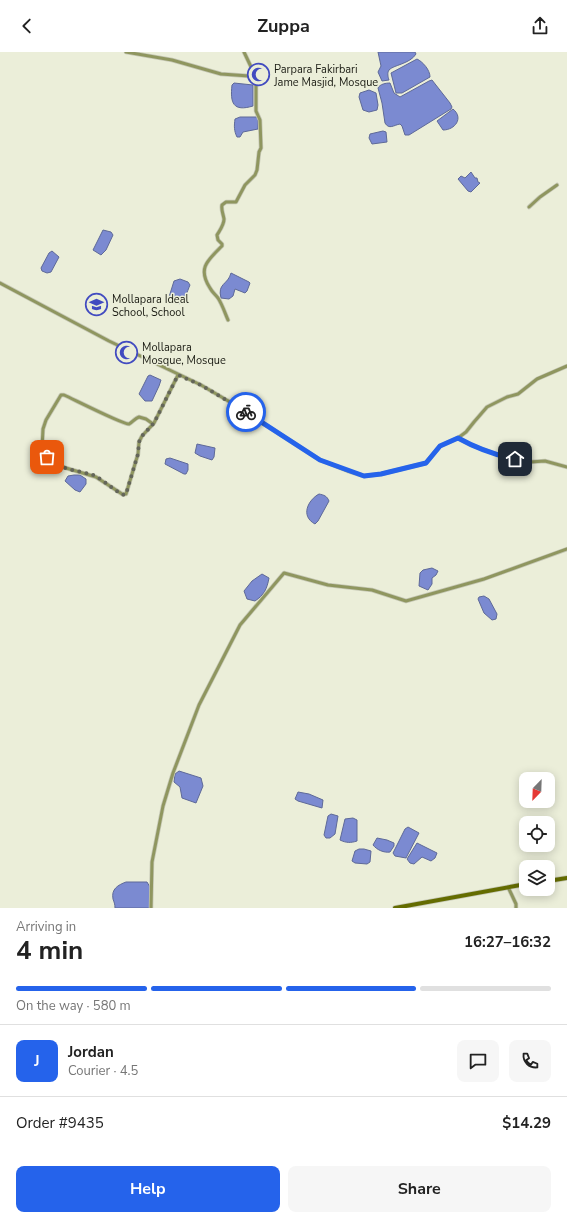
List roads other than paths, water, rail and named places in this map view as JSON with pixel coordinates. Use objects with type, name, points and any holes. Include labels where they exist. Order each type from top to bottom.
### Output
[{"type":"main road","points":[[555,880],[567,878]]},
{"type":"main road","points":[[395,908],[478,894],[519,885]]},
{"type":"street","points":[[126,52],[172,60],[221,74],[249,76],[251,74]]},
{"type":"street","points":[[228,320],[218,299],[209,288],[204,268],[208,260],[222,246],[217,235],[224,220],[222,205],[226,202],[236,202],[242,190],[253,178],[257,170],[261,144],[260,120],[256,111],[255,81],[251,74],[253,71],[244,52]]},
{"type":"street","points":[[530,208],[540,197],[557,185]]},
{"type":"street","points":[[0,282],[102,338],[201,385],[320,460],[364,476],[381,474],[426,463],[440,446],[458,438],[466,432],[487,407],[518,394],[537,379],[567,366]]},
{"type":"street","points":[[153,424],[146,419],[139,417],[126,424],[62,395],[44,425],[42,448],[47,457],[54,463],[74,471],[96,477],[124,495],[126,494],[128,492],[138,454],[139,442],[142,436],[153,424],[178,375]]},
{"type":"street","points":[[458,438],[471,445],[501,456],[530,462],[545,462],[567,467]]},
{"type":"street","points":[[151,908],[152,862],[163,806],[173,773],[199,705],[240,625],[284,573],[328,585],[372,590],[406,601],[484,579],[567,549]]},
{"type":"street","points":[[508,887],[516,904],[516,908]]},
{"type":"water","points":[[378,52],[415,52],[416,54],[410,60],[391,68],[388,72],[389,80],[382,81],[378,72],[381,66]]},
{"type":"water","points":[[417,59],[426,66],[430,77],[402,93],[396,93],[391,73]]},
{"type":"water","points":[[432,80],[450,103],[452,107],[451,109],[409,135],[405,135],[400,124],[390,127],[385,123],[378,88],[380,86],[390,83],[394,93],[400,97]]},
{"type":"water","points":[[234,83],[253,85],[253,106],[241,108],[234,104],[232,101],[232,85]]},
{"type":"water","points":[[369,90],[376,93],[378,105],[377,110],[369,112],[363,110],[359,97],[360,93]]},
{"type":"water","points":[[453,109],[458,116],[457,123],[451,128],[443,130],[437,121]]},
{"type":"water","points":[[240,117],[257,117],[258,129],[243,132],[240,137],[237,137],[234,128],[235,119]]},
{"type":"water","points":[[383,131],[386,132],[387,142],[372,144],[369,138],[370,134]]},
{"type":"water","points":[[471,172],[480,183],[471,192],[468,191],[458,179],[461,176],[465,178]]},
{"type":"water","points":[[103,230],[111,232],[113,235],[106,250],[101,255],[93,250]]},
{"type":"water","points":[[52,251],[59,257],[51,272],[47,273],[42,271],[41,268],[49,253]]},
{"type":"water","points":[[231,273],[250,283],[247,291],[245,293],[235,289],[233,296],[229,299],[221,298],[220,289],[228,280]]},
{"type":"water","points":[[180,279],[188,282],[190,285],[184,298],[179,304],[169,297],[174,281]]},
{"type":"water","points":[[150,375],[161,380],[152,401],[145,401],[139,394],[148,376]]},
{"type":"water","points":[[197,444],[215,448],[214,457],[212,460],[195,453]]},
{"type":"water","points":[[170,458],[188,464],[186,474],[165,464],[166,459]]},
{"type":"water","points":[[80,475],[86,479],[86,484],[80,492],[75,490],[65,481],[68,476]]},
{"type":"water","points":[[319,494],[325,496],[329,501],[315,524],[310,521],[308,517],[307,508],[312,500]]},
{"type":"water","points":[[432,568],[438,571],[432,578],[432,584],[428,590],[419,586],[420,573],[423,570]]},
{"type":"water","points":[[262,574],[269,578],[265,591],[255,601],[247,599],[244,591],[252,581]]},
{"type":"water","points":[[484,596],[489,599],[497,614],[496,619],[492,620],[484,613],[478,599],[479,597]]},
{"type":"water","points":[[179,771],[201,778],[203,786],[196,803],[182,798],[180,787],[174,782],[175,774]]},
{"type":"water","points":[[298,792],[309,794],[323,800],[322,808],[295,799]]},
{"type":"water","points":[[331,814],[338,816],[335,834],[330,838],[326,838],[324,835],[328,816]]},
{"type":"water","points":[[353,818],[357,820],[357,841],[344,842],[340,840],[345,819]]},
{"type":"water","points":[[408,827],[419,833],[406,858],[395,856],[393,853],[405,829]]},
{"type":"water","points":[[377,838],[394,843],[394,846],[390,852],[383,852],[373,845]]},
{"type":"water","points":[[417,843],[437,853],[435,858],[431,861],[422,857],[414,864],[410,863],[407,859]]},
{"type":"water","points":[[359,849],[371,851],[370,862],[367,864],[355,863],[352,861],[355,851]]},
{"type":"water","points":[[126,882],[147,882],[150,887],[150,908],[115,908],[113,899],[114,890]]},
{"type":"place","name":"Parpara Fakirbari Jame Masjid, Mosque","points":[[258,75]]},
{"type":"place","name":"Mollapara Ideal School, School","points":[[97,305]]},
{"type":"place","name":"Mollapara Mosque, Mosque","points":[[127,353]]}]
